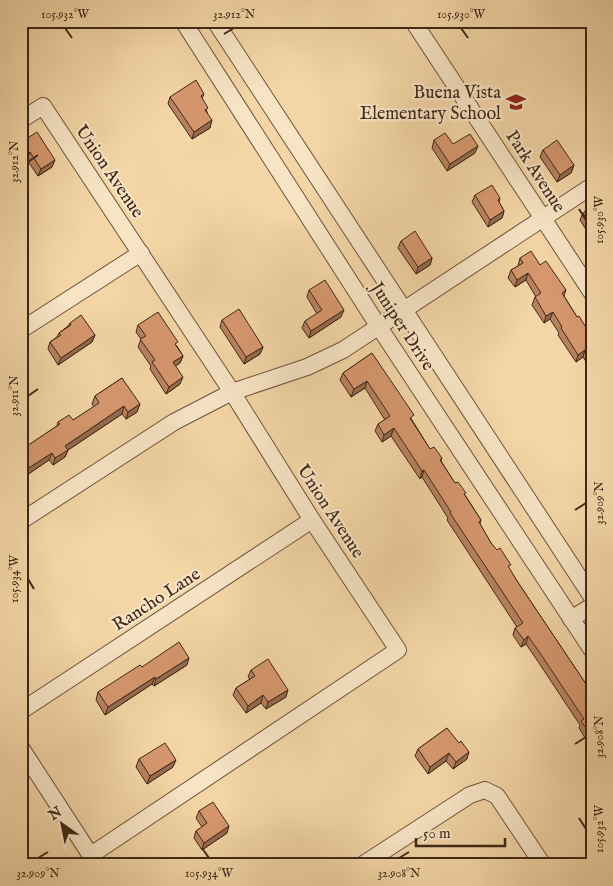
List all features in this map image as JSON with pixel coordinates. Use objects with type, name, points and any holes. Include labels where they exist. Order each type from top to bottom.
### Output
[{"type":"street","name":"Juniper Drive","points":[[183,21],[379,326],[592,650]]},
{"type":"street","name":"Juniper Drive","points":[[215,21],[592,597]]},
{"type":"street","name":"Park Avenue","points":[[413,21],[592,293]]},
{"type":"street","name":"Union Avenue","points":[[21,120],[43,106],[232,392],[312,520],[398,650],[94,860]]},
{"type":"street","points":[[21,521],[174,422],[232,392],[307,367],[343,350],[592,186]]},
{"type":"street","points":[[21,330],[141,253]]},
{"type":"street","name":"Rancho Lane","points":[[21,711],[312,520]]},
{"type":"street","points":[[571,619],[592,606]]},
{"type":"street","points":[[21,748],[94,860]]},
{"type":"street","points":[[362,865],[470,795],[485,790],[498,796],[542,865]]},
{"type":"building","points":[[196,80],[204,94],[201,96],[208,108],[205,110],[212,120],[194,132],[170,97]]},
{"type":"building","points":[[37,132],[55,160],[41,169],[30,152],[21,158],[21,142]]},
{"type":"building","points":[[445,133],[453,144],[470,134],[478,146],[450,164],[434,140]]},
{"type":"building","points":[[557,140],[574,165],[560,175],[543,150]]},
{"type":"building","points":[[492,185],[500,198],[498,200],[504,211],[490,220],[475,195]]},
{"type":"building","points":[[592,207],[592,227],[583,213]]},
{"type":"building","points":[[415,231],[432,258],[418,267],[401,241]]},
{"type":"building","points":[[531,251],[540,265],[546,261],[566,290],[562,293],[577,317],[579,316],[587,329],[589,328],[592,331],[592,360],[585,350],[578,355],[553,312],[546,316],[535,297],[541,293],[528,273],[517,280],[511,270],[523,263],[520,258]]},
{"type":"building","points":[[325,280],[344,310],[311,331],[305,321],[322,310],[309,290]]},
{"type":"building","points":[[239,309],[263,347],[246,357],[222,320]]},
{"type":"building","points":[[158,312],[178,342],[175,344],[183,356],[173,362],[183,377],[169,387],[152,362],[155,360],[140,339],[146,336],[138,325]]},
{"type":"building","points":[[81,315],[95,335],[61,358],[50,342],[61,335],[59,333]]},
{"type":"building","points":[[372,353],[414,415],[410,418],[430,449],[434,447],[455,483],[458,482],[466,493],[464,494],[481,520],[479,522],[491,543],[497,550],[500,548],[511,565],[508,566],[517,581],[592,693],[592,737],[581,721],[584,719],[528,636],[524,640],[515,628],[523,623],[450,513],[424,470],[422,471],[394,428],[384,435],[378,424],[390,416],[367,381],[354,389],[343,373]]},
{"type":"building","points":[[122,378],[140,404],[128,412],[124,406],[65,446],[68,450],[55,458],[52,453],[21,473],[21,450],[60,424],[58,422],[69,415],[73,420],[99,403],[95,396]]},
{"type":"building","points":[[179,642],[189,658],[108,707],[98,692],[140,665],[142,667]]},
{"type":"building","points":[[268,659],[288,690],[268,702],[263,695],[248,706],[236,688],[255,676],[251,670]]},
{"type":"building","points":[[447,728],[459,743],[461,741],[469,752],[456,762],[449,753],[430,767],[418,749]]},
{"type":"building","points":[[165,743],[176,760],[150,776],[139,759]]},
{"type":"building","points":[[213,802],[229,826],[204,843],[196,831],[207,823],[199,811]]},
{"type":"place","name":"Buena Vista Elementary School","points":[[516,102]]}]
